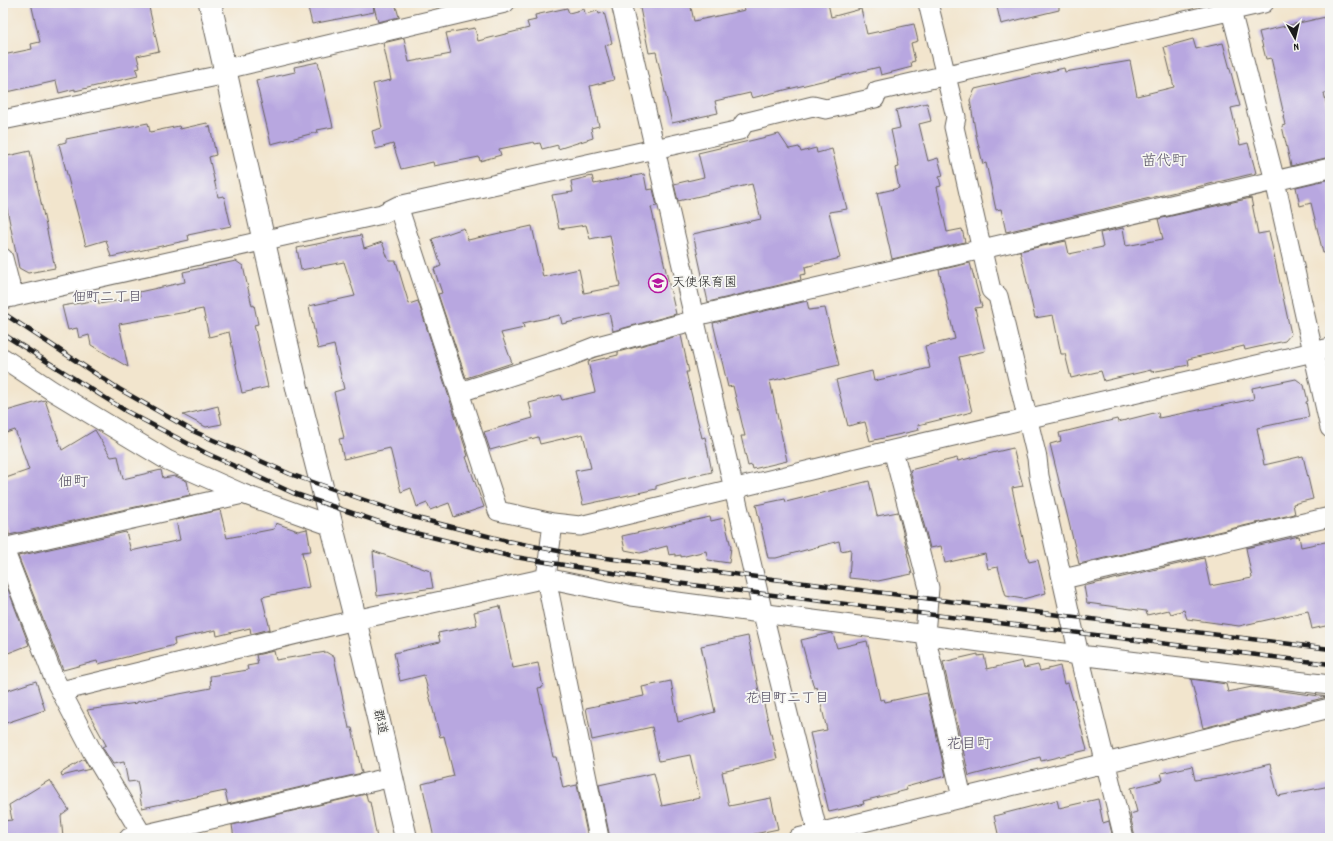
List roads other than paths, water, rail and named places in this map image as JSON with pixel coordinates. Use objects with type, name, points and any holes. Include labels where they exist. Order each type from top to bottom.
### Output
[{"type":"street","points":[[210,3],[227,72],[298,392],[353,613]]},
{"type":"street","points":[[3,120],[227,72],[506,3]]},
{"type":"street","points":[[621,3],[763,614],[818,836]]},
{"type":"street","points":[[928,3],[956,118],[954,127],[980,250],[991,290],[998,296],[1027,419],[1079,655],[1124,838]]},
{"type":"street","points":[[3,258],[8,298],[382,214],[398,206],[740,130],[744,123],[813,106],[826,109],[875,98],[878,91],[1230,7],[1264,3]]},
{"type":"street","points":[[1230,7],[1275,181],[1330,428]]},
{"type":"street","points":[[460,392],[562,360],[594,347],[695,318],[1330,168]]},
{"type":"street","points":[[398,206],[498,511],[553,523],[580,526],[735,490],[893,450],[1330,348]]},
{"type":"street","points":[[273,279],[296,332],[346,527],[353,613]]},
{"type":"street","points":[[3,358],[50,390],[167,460],[243,494],[332,526]]},
{"type":"street","points":[[893,450],[929,588],[925,634],[962,798]]},
{"type":"street","points":[[243,494],[3,548],[53,676],[93,753],[139,837],[392,777]]},
{"type":"street","points":[[1063,579],[1330,517]]},
{"type":"street","points":[[553,523],[546,578],[599,838]]},
{"type":"street","points":[[61,691],[353,613],[546,578],[632,596],[763,614],[1079,655],[1330,685]]},
{"type":"street","name":"郡道","points":[[353,613],[406,838]]},
{"type":"street","points":[[798,838],[818,836],[962,798],[1330,708]]},
{"type":"railway","points":[[3,313],[119,389],[193,431],[290,474],[413,517],[507,541],[574,554],[1330,649]]},
{"type":"railway","points":[[3,334],[126,411],[206,453],[293,493],[403,530],[509,556],[668,582],[1330,664]]},
{"type":"place","name":"天使保育園","points":[[658,283]]},
{"type":"district","name":"苗代町","points":[[1164,162]]},
{"type":"district","name":"佃町二丁目","points":[[107,298]]},
{"type":"district","name":"佃町","points":[[73,483]]},
{"type":"district","name":"花目町二丁目","points":[[787,699]]},
{"type":"district","name":"花目町","points":[[969,745]]}]
